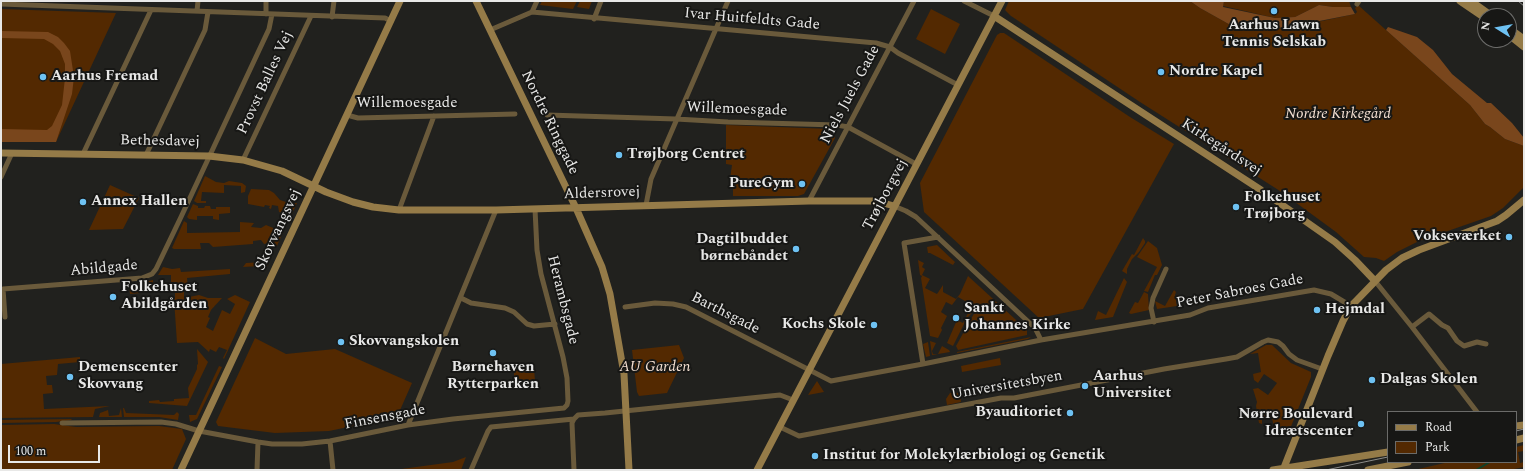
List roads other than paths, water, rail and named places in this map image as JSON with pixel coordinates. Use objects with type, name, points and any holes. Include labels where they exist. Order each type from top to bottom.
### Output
[{"type":"street","points":[[197,11],[198,1]]},
{"type":"street","points":[[266,1],[266,14]]},
{"type":"street","points":[[332,17],[334,1]]},
{"type":"street","name":"Skovvangsvej","points":[[182,470],[400,1]]},
{"type":"street","name":"Nordre Ringgade","points":[[476,1],[576,208],[602,267],[610,294],[624,374],[629,470]]},
{"type":"street","points":[[532,12],[537,1]]},
{"type":"street","points":[[594,19],[601,1]]},
{"type":"street","points":[[646,205],[651,179],[728,1]]},
{"type":"street","name":"Niels Juels Gade","points":[[809,201],[914,1]]},
{"type":"street","points":[[964,1],[994,16]]},
{"type":"street","name":"Trøjborgvej","points":[[757,470],[1002,1]]},
{"type":"street","points":[[1460,1],[1477,13]]},
{"type":"street","points":[[1471,1],[1481,8]]},
{"type":"street","points":[[1,4],[69,4],[151,10],[385,18],[390,21]]},
{"type":"street","points":[[83,154],[151,10]]},
{"type":"street","points":[[146,155],[205,30],[208,12]]},
{"type":"street","name":"Ivar Huitfeldts Gade","points":[[490,30],[532,12],[594,19],[876,43],[890,47],[898,53],[958,85]]},
{"type":"street","points":[[209,156],[269,29],[272,14]]},
{"type":"street","name":"Provst Balles Vej","points":[[243,160],[311,16]]},
{"type":"street","name":"Kirkegårdsvej","points":[[994,16],[1262,190],[1335,242],[1375,281],[1476,411]]},
{"type":"street","name":"Willemoesgade","points":[[347,115],[358,118],[515,114]]},
{"type":"street","name":"Willemoesgade","points":[[547,115],[836,125],[848,127],[916,164]]},
{"type":"street","points":[[399,210],[434,116]]},
{"type":"street","name":"Bethesdavej","points":[[1,153],[209,156],[243,160],[282,171],[314,186]]},
{"type":"street","points":[[1,177],[12,153]]},
{"type":"street","name":"Abildgade","points":[[5,317],[3,288],[142,278],[152,274],[167,248],[209,156]]},
{"type":"street","name":"Aldersrovej","points":[[314,186],[353,202],[373,207],[399,210],[496,210],[867,200],[894,206]]},
{"type":"street","points":[[1284,469],[1322,369],[1351,306],[1386,270],[1411,253],[1497,221],[1524,200]]},
{"type":"street","points":[[894,206],[916,217],[938,237],[1035,328],[1041,340]]},
{"type":"street","name":"Herambsgade","points":[[535,209],[540,274],[563,357],[568,397]]},
{"type":"street","points":[[408,425],[496,210]]},
{"type":"street","points":[[923,364],[904,243],[938,237]]},
{"type":"street","name":"Peter Sabroes Gade","points":[[1154,322],[1151,308],[1153,298],[1166,269]]},
{"type":"street","name":"Peter Sabroes Gade","points":[[809,371],[831,381],[1041,340],[1154,322],[1190,315],[1208,308],[1314,290],[1331,294],[1351,306]]},
{"type":"street","points":[[461,298],[472,303],[505,308],[514,312],[527,324],[534,326],[554,324]]},
{"type":"street","name":"Barthsgade","points":[[625,307],[655,303],[673,304],[686,307],[809,371]]},
{"type":"street","points":[[1412,327],[1429,314],[1448,328],[1457,341],[1464,346],[1477,342],[1486,344]]},
{"type":"street","name":"Universitetsbyen","points":[[780,427],[799,436],[818,433],[1001,398],[1014,398],[1164,369],[1237,357],[1268,340],[1278,342],[1297,360],[1322,369]]},
{"type":"street","points":[[574,470],[572,423],[578,414],[780,395],[793,400]]},
{"type":"street","name":"Finsensgade","points":[[62,423],[161,422],[258,442],[272,444],[302,444],[330,441],[408,425],[474,416],[562,409],[567,405],[568,397]]},
{"type":"street","points":[[471,470],[488,431],[491,428],[574,419]]},
{"type":"street","points":[[330,441],[333,470]]},
{"type":"street","points":[[257,470],[258,442]]},
{"type":"street","points":[[1273,470],[1387,452]]},
{"type":"street","points":[[1368,470],[1403,463]]},
{"type":"waterway","points":[[1476,470],[1488,463]]},
{"type":"tram line","points":[[1518,1],[1524,6]]},
{"type":"tram line","points":[[1517,431],[1524,429]]},
{"type":"tram line","points":[[1326,470],[1387,457]]},
{"type":"place","name":"Aarhus Lawn Tennis Selskab","points":[[1274,11]]},
{"type":"place","name":"Nordre Kapel","points":[[1161,72]]},
{"type":"place","name":"Aarhus Fremad","points":[[43,77]]},
{"type":"place","name":"Trøjborg Centret","points":[[619,155]]},
{"type":"place","name":"PureGym","points":[[802,184]]},
{"type":"place","name":"Annex Hallen","points":[[83,202]]},
{"type":"place","name":"Folkehuset Trøjborg","points":[[1236,207]]},
{"type":"place","name":"Vokseværket","points":[[1509,237]]},
{"type":"place","name":"Dagtilbuddet børnebåndet","points":[[796,249]]},
{"type":"place","name":"Folkehuset Abildgården","points":[[113,297]]},
{"type":"place","name":"Hejmdal","points":[[1317,310]]},
{"type":"place","name":"Sankt Johannes Kirke","points":[[956,318]]},
{"type":"place","name":"Kochs Skole","points":[[874,325]]},
{"type":"place","name":"Skovvangskolen","points":[[341,342]]},
{"type":"place","name":"Børnehaven Rytterparken","points":[[493,353]]},
{"type":"place","name":"Demenscenter Skovvang","points":[[70,377]]},
{"type":"place","name":"Dalgas Skolen","points":[[1372,380]]},
{"type":"place","name":"Aarhus Universitet","points":[[1085,386]]},
{"type":"place","name":"Byauditoriet","points":[[1070,413]]},
{"type":"place","name":"Nørre Boulevard Idrætscenter","points":[[1361,424]]},
{"type":"place","name":"Institut for Molekylærbiologi og Genetik","points":[[815,456]]},
{"type":"park label","name":"Nordre Kirkegård","points":[[1338,115]]},
{"type":"park label","name":"AU Garden","points":[[655,368]]}]
